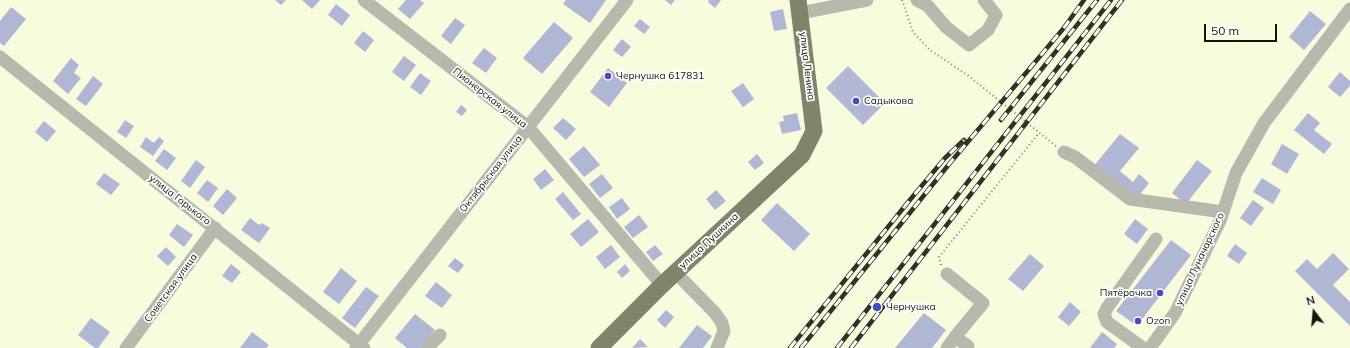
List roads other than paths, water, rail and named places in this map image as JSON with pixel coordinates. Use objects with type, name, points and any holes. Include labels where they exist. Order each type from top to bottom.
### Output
[{"type":"main road","name":"улица Ленина","points":[[799,6],[814,131]]},
{"type":"main road","name":"улица Пушкина","points":[[599,348],[675,272],[802,155],[814,131]]},
{"type":"street","name":"Пионерская улица","points":[[364,0],[528,127],[662,285]]},
{"type":"street","name":"Октябрьская улица","points":[[360,347],[627,0]]},
{"type":"street","points":[[799,6],[867,0]]},
{"type":"street","points":[[917,0],[928,6],[946,27],[969,45],[988,30],[996,15],[984,0]]},
{"type":"street","name":"улица Луначарского","points":[[1150,348],[1174,313],[1223,212],[1236,173],[1264,123],[1350,9]]},
{"type":"street","name":"улица Горького","points":[[0,57],[215,228],[360,347]]},
{"type":"street","points":[[1064,152],[1076,157],[1130,199],[1223,212]]},
{"type":"street","name":"Советская улица","points":[[126,348],[215,228]]},
{"type":"street","points":[[1142,348],[1106,322],[1104,314],[1156,239]]},
{"type":"street","points":[[675,272],[715,313],[722,323],[724,332],[717,348]]},
{"type":"street","points":[[947,274],[983,303],[947,348]]},
{"type":"street","points":[[427,348],[440,335]]},
{"type":"street","points":[[956,337],[968,346],[967,348]]},
{"type":"railway","points":[[801,348],[950,163],[1063,29],[1084,0]]},
{"type":"railway","points":[[1001,120],[1097,0]]},
{"type":"railway","points":[[837,348],[1111,0]]},
{"type":"railway","points":[[851,348],[1122,0]]},
{"type":"railway","points":[[790,348],[909,201],[945,158],[964,140]]},
{"type":"place","name":"Чернушка 617831","points":[[608,76]]},
{"type":"place","name":"Садыкова","points":[[856,101]]},
{"type":"place","name":"Пятёрочка","points":[[1160,293]]},
{"type":"place","name":"Чернушка","points":[[877,307]]},
{"type":"place","name":"Ozon","points":[[1138,321]]}]
